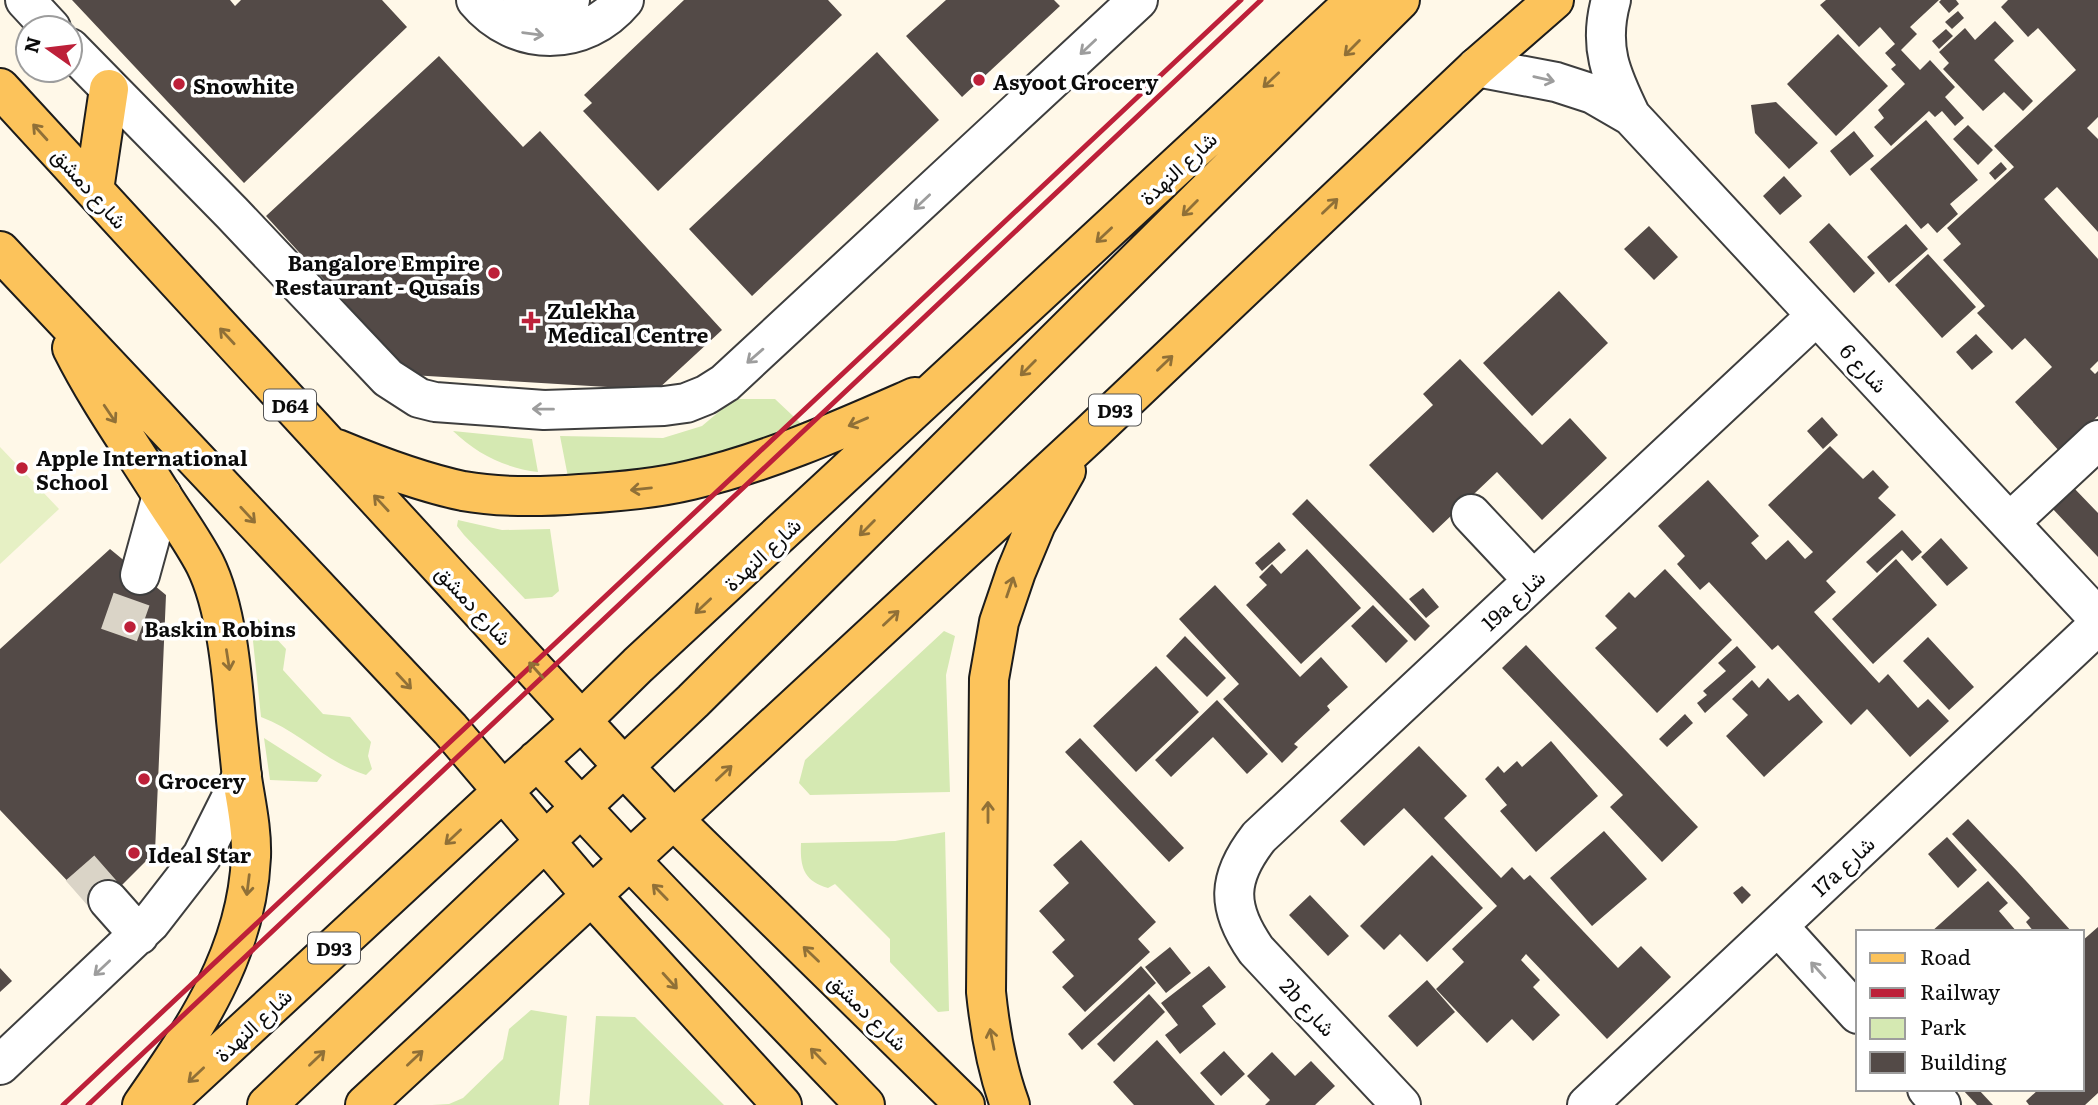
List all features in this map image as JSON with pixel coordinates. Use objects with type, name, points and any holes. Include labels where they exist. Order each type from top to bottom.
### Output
[{"type":"main road","name":"شارع النهدة","points":[[164,1105],[1356,0]]},
{"type":"main road","points":[[268,1105],[624,767],[1400,0]]},
{"type":"main road","name":"D93","points":[[365,1105],[1090,434],[1477,66],[1554,0]]},
{"type":"main road","name":"شارع دمشق","points":[[0,88],[624,767],[965,1105]]},
{"type":"main road","points":[[94,190],[109,89]]},
{"type":"main road","points":[[0,251],[433,711],[591,895],[782,1105]]},
{"type":"main road","points":[[55,310],[90,382],[206,566],[220,608],[250,821],[251,855],[242,925],[214,993],[198,1022],[142,1105]]},
{"type":"main road","points":[[328,446],[377,466],[464,491],[509,497],[625,491],[692,480],[741,466],[814,441],[943,385]]},
{"type":"main road","points":[[1010,1105],[990,1035],[986,992],[989,678],[999,622],[1016,572],[1055,489],[1090,434]]},
{"type":"main road","points":[[537,760],[865,1105]]},
{"type":"street","points":[[24,0],[38,14]]},
{"type":"street","points":[[476,0],[487,13],[503,24],[521,33],[540,36],[559,36],[583,31],[604,19],[624,0]]},
{"type":"street","points":[[522,0],[570,0]]},
{"type":"street","points":[[84,63],[232,213],[388,378],[419,398],[435,402],[544,410],[664,406],[686,403],[725,383],[1138,0]]},
{"type":"street","name":"شارع 6","points":[[1611,0],[1604,40],[1611,73],[1631,116]]},
{"type":"street","name":"شارع 6","points":[[1477,66],[1516,72],[1593,94],[1631,116],[2098,618]]},
{"type":"street","name":"19a شارع","points":[[1234,898],[1235,876],[1242,858],[1259,837],[1816,316]]},
{"type":"street","points":[[2010,522],[2098,440]]},
{"type":"street","points":[[147,580],[168,504]]},
{"type":"street","points":[[1471,514],[1533,580]]},
{"type":"street","name":"17a شارع","points":[[1587,1105],[2098,625]]},
{"type":"street","points":[[0,1065],[144,929],[202,856],[242,776]]},
{"type":"street","points":[[114,894],[144,929]]},
{"type":"street","name":"2b شارع","points":[[1234,898],[1239,920],[1256,950],[1401,1105]]},
{"type":"street","points":[[1777,926],[1856,1012]]},
{"type":"street","points":[[1929,1091],[1941,1105]]},
{"type":"green space","points":[[734,399],[775,399],[810,432],[724,459],[637,472],[568,477],[560,436],[663,438],[702,426]]},
{"type":"green space","points":[[453,431],[532,439],[538,472],[492,459]]},
{"type":"green space","points":[[0,447],[59,509],[0,564]]},
{"type":"green space","points":[[458,520],[502,530],[550,529],[559,591],[552,597],[525,599],[464,535],[457,526]]},
{"type":"green space","points":[[258,619],[286,649],[283,670],[323,714],[350,717],[371,742],[368,756],[372,769],[366,775],[338,763],[288,730],[261,717],[251,622]]},
{"type":"green space","points":[[944,631],[955,636],[946,675],[950,792],[810,795],[799,783],[805,760]]},
{"type":"green space","points":[[264,738],[322,775],[317,782],[270,780]]},
{"type":"green space","points":[[945,832],[949,1011],[938,1012],[890,962],[890,939],[835,884],[828,888],[808,877],[801,859],[801,843],[895,841]]},
{"type":"green space","points":[[531,1010],[567,1016],[559,1105],[432,1105],[449,1104],[463,1098],[503,1059],[509,1029]]},
{"type":"green space","points":[[596,1016],[635,1017],[724,1105],[589,1105]]},
{"type":"building","points":[[72,0],[230,0],[235,6],[241,0],[382,0],[407,27],[244,183]]},
{"type":"building","points":[[684,0],[828,0],[842,15],[658,191],[583,111],[592,103],[584,95]]},
{"type":"building","points":[[946,0],[1054,0],[1060,6],[962,97],[906,36]]},
{"type":"building","points":[[1826,0],[1939,0],[1910,27],[1917,34],[1901,50],[1920,70],[1930,60],[1955,87],[1945,97],[1964,118],[1955,126],[1942,111],[1935,117],[1929,111],[1891,146],[1874,127],[1884,118],[1878,110],[1905,84],[1891,69],[1896,65],[1885,53],[1895,44],[1880,27],[1859,47],[1820,5]]},
{"type":"building","points":[[1956,0],[1959,4],[1949,13],[1939,2]]},
{"type":"building","points":[[2008,0],[2098,0],[2098,117],[2087,128],[2098,139],[2098,232],[2057,187],[2044,199],[2098,259],[2098,361],[2090,369],[2095,374],[2098,371],[2098,416],[2060,452],[2015,402],[2052,367],[2025,338],[2012,350],[1977,313],[1985,306],[1943,260],[1961,244],[1947,228],[2014,167],[1994,146],[2076,70],[2038,28],[2028,37],[2001,7]]},
{"type":"building","points":[[1958,11],[1964,18],[1952,29],[1945,22]]},
{"type":"building","points":[[1995,21],[2014,41],[1994,60],[2033,101],[2023,111],[2004,92],[1983,111],[1943,69],[1949,63],[1939,52],[1965,28],[1975,40]]},
{"type":"building","points":[[1946,29],[1953,36],[1939,49],[1932,41]]},
{"type":"building","points":[[1838,34],[1888,86],[1836,136],[1787,84]]},
{"type":"building","points":[[877,52],[939,120],[752,296],[689,229]]},
{"type":"building","name":"Bangalore Empire Restaurant - Qusais","points":[[439,56],[523,147],[540,131],[722,330],[657,390],[411,375],[266,216]]},
{"type":"building","points":[[1776,102],[1818,143],[1789,169],[1755,133],[1751,105]]},
{"type":"building","points":[[1926,120],[1978,180],[1950,204],[1958,214],[1937,233],[1928,223],[1921,229],[1870,169]]},
{"type":"building","points":[[1968,125],[1993,150],[1978,165],[1953,139]]},
{"type":"building","points":[[1854,131],[1874,156],[1850,176],[1830,151]]},
{"type":"building","points":[[2001,162],[2007,169],[1995,180],[1989,173]]},
{"type":"building","points":[[1784,176],[1802,196],[1780,215],[1763,196]]},
{"type":"building","points":[[1829,223],[1875,273],[1854,293],[1809,242]]},
{"type":"building","points":[[1906,224],[1928,249],[1889,283],[1867,257]]},
{"type":"building","points":[[1649,226],[1678,257],[1654,280],[1624,249]]},
{"type":"building","points":[[1928,254],[1976,307],[1942,338],[1895,285]]},
{"type":"building","points":[[1559,291],[1608,343],[1532,416],[1483,363]]},
{"type":"building","points":[[1976,334],[1993,352],[1972,370],[1956,352]]},
{"type":"building","points":[[1460,359],[1542,445],[1570,418],[1607,458],[1542,520],[1497,472],[1433,533],[1369,465],[1433,405],[1423,394]]},
{"type":"building","points":[[1822,417],[1838,435],[1823,449],[1807,431]]},
{"type":"building","points":[[1830,446],[1863,479],[1873,470],[1889,487],[1878,498],[1896,515],[1826,581],[1836,592],[1814,612],[1879,683],[1888,674],[1918,708],[1928,699],[1949,721],[1910,757],[1867,709],[1851,725],[1778,645],[1772,650],[1709,582],[1700,590],[1677,564],[1685,556],[1658,526],[1708,480],[1759,536],[1751,543],[1766,560],[1788,540],[1805,559],[1813,552],[1768,505]]},
{"type":"building","points":[[2072,486],[2098,513],[2098,557],[2051,507]]},
{"type":"building","points":[[1307,499],[1430,626],[1415,641],[1292,514]]},
{"type":"building","points":[[1902,530],[1922,552],[1912,561],[1902,550],[1877,573],[1866,562]]},
{"type":"building","points":[[1941,538],[1968,568],[1947,586],[1921,557]]},
{"type":"building","points":[[1279,542],[1286,550],[1262,571],[1255,563]]},
{"type":"building","points":[[110,549],[166,595],[155,852],[96,911],[0,810],[0,649]]},
{"type":"building","points":[[1307,549],[1361,608],[1301,664],[1246,605],[1267,585],[1259,577],[1272,564],[1281,574]]},
{"type":"building","points":[[1896,559],[1937,605],[1873,664],[1832,619]]},
{"type":"building","points":[[1665,569],[1732,640],[1657,713],[1595,648],[1617,628],[1605,616],[1629,592],[1635,598]]},
{"type":"building","points":[[1215,585],[1300,677],[1321,657],[1348,687],[1327,706],[1330,710],[1294,744],[1298,747],[1282,763],[1223,699],[1239,684],[1179,619]]},
{"type":"building","points":[[1423,588],[1439,607],[1426,618],[1409,599]]},
{"type":"building","points":[[1373,605],[1408,641],[1386,663],[1351,626]]},
{"type":"building","points":[[1185,636],[1226,678],[1207,697],[1166,656]]},
{"type":"building","points":[[1928,637],[1974,687],[1949,710],[1903,661]]},
{"type":"building","points":[[1526,645],[1698,827],[1662,862],[1610,807],[1623,795],[1502,668]]},
{"type":"building","points":[[1737,646],[1756,667],[1705,713],[1697,703],[1707,695],[1703,691],[1726,671],[1718,663]]},
{"type":"building","points":[[1156,666],[1199,712],[1136,772],[1093,726]]},
{"type":"building","points":[[1768,678],[1789,701],[1798,694],[1823,722],[1764,777],[1726,736],[1748,715],[1732,699],[1752,680],[1759,688]]},
{"type":"building","points":[[1217,700],[1268,754],[1247,774],[1213,737],[1171,777],[1155,760]]},
{"type":"building","points":[[1685,714],[1693,723],[1667,747],[1659,739]]},
{"type":"building","points":[[1080,738],[1184,848],[1169,862],[1065,752]]},
{"type":"building","points":[[1551,741],[1598,796],[1536,852],[1500,811],[1507,805],[1485,779],[1498,766],[1504,773],[1517,761],[1522,767]]},
{"type":"building","points":[[1419,746],[1467,796],[1444,818],[1501,878],[1512,867],[1524,880],[1530,875],[1618,968],[1641,946],[1671,977],[1607,1039],[1526,954],[1521,960],[1540,980],[1533,987],[1560,1015],[1533,1041],[1512,1019],[1487,1043],[1436,989],[1464,962],[1452,949],[1497,906],[1404,808],[1364,846],[1340,821]]},
{"type":"building","points":[[1968,819],[2070,930],[2032,930],[2026,922],[2030,918],[1952,834]]},
{"type":"building","points":[[1604,831],[1647,879],[1592,926],[1550,878]]},
{"type":"building","points":[[1947,837],[1977,870],[1958,888],[1928,854]]},
{"type":"building","points":[[1081,840],[1156,922],[1138,939],[1150,952],[1085,1012],[1062,987],[1074,976],[1052,952],[1065,940],[1039,911],[1069,883],[1053,865]]},
{"type":"building","points":[[1432,855],[1483,908],[1427,962],[1400,934],[1384,950],[1360,926]]},
{"type":"building","points":[[1988,881],[2008,903],[1999,911],[2015,930],[1933,930]]},
{"type":"building","points":[[1742,886],[1751,895],[1742,904],[1733,893]]},
{"type":"building","points":[[1310,895],[1349,936],[1328,956],[1289,915]]},
{"type":"building","points":[[2098,927],[2098,1093],[2085,1105],[2029,1105],[2026,1101],[2037,1091],[2084,1091],[2084,939]]},
{"type":"building","points":[[1170,947],[1191,973],[1166,993],[1145,967]]},
{"type":"building","points":[[1141,966],[1156,983],[1082,1050],[1068,1034]]},
{"type":"building","points":[[1209,966],[1226,987],[1202,1006],[1216,1024],[1180,1054],[1165,1035],[1178,1025],[1161,1003]]},
{"type":"building","points":[[0,968],[12,981],[0,992]]},
{"type":"building","points":[[1427,980],[1455,1012],[1417,1047],[1388,1016]]},
{"type":"building","points":[[1149,994],[1165,1012],[1114,1062],[1097,1044]]},
{"type":"building","points":[[1157,1040],[1215,1105],[1134,1105],[1113,1082]]},
{"type":"building","points":[[1224,1051],[1245,1074],[1221,1096],[1200,1073]]},
{"type":"building","points":[[1272,1052],[1295,1076],[1311,1061],[1335,1086],[1315,1105],[1265,1105],[1270,1100],[1247,1076]]},
{"type":"building","points":[[1964,1091],[1980,1091],[1993,1105],[1977,1105]]},
{"type":"tunnel","points":[[119,635],[140,575]]},
{"type":"tunnel","points":[[80,868],[108,900]]},
{"type":"railway","points":[[63,1105],[1241,0]]},
{"type":"railway","points":[[88,1105],[1261,0]]},
{"type":"place","name":"Asyoot Grocery","points":[[979,80]]},
{"type":"place","name":"Snowhite","points":[[179,84]]},
{"type":"place","name":"Bangalore Empire Restaurant - Qusais","points":[[494,273]]},
{"type":"place","name":"Zulekha Medical Centre","points":[[531,321]]},
{"type":"place","name":"Apple International School","points":[[22,468]]},
{"type":"place","name":"Baskin Robins","points":[[130,627]]},
{"type":"place","name":"Grocery","points":[[144,779]]},
{"type":"place","name":"Ideal Star","points":[[134,853]]}]
